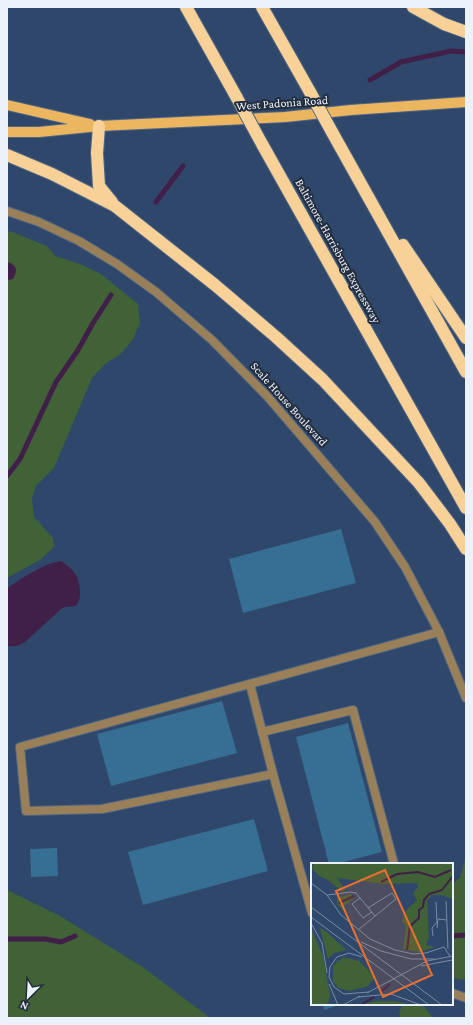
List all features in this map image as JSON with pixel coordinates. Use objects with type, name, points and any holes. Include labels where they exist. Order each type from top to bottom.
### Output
[{"type":"highway","name":"Baltimore-Harrisburg Expressway","points":[[186,7],[466,508]]},
{"type":"highway","points":[[262,7],[466,372]]},
{"type":"highway","points":[[413,7],[444,24],[466,32]]},
{"type":"highway","points":[[100,126],[97,153],[99,186],[115,206]]},
{"type":"highway","points":[[7,155],[52,174],[115,206],[215,285],[276,337],[323,380],[419,482],[450,524],[466,549]]},
{"type":"highway","points":[[356,175],[466,338]]},
{"type":"main road","name":"West Padonia Road","points":[[7,132],[40,132],[100,126],[285,116],[466,102]]},
{"type":"main road","name":"West Padonia Road","points":[[7,105],[100,126]]},
{"type":"lane","name":"Scale House Boulevard","points":[[7,211],[39,222],[80,241],[117,264],[156,292],[212,340],[267,396],[375,522],[405,567],[440,632],[466,698]]},
{"type":"lane","points":[[273,774],[102,809],[26,811],[20,747],[440,632]]},
{"type":"lane","points":[[250,684],[273,774],[309,889],[311,905]]},
{"type":"lane","points":[[262,732],[353,710],[394,863]]},
{"type":"lane","points":[[453,993],[466,998]]},
{"type":"green space","points":[[7,231],[47,246],[55,256],[80,264],[101,274],[138,304],[140,323],[133,339],[121,354],[105,364],[92,378],[54,468],[36,486],[32,498],[34,517],[53,538],[54,547],[40,560],[7,578],[7,280],[13,279],[9,262],[7,262]]},
{"type":"green space","points":[[466,856],[466,979],[461,980],[453,977],[453,883],[460,878]]},
{"type":"green space","points":[[7,890],[60,916],[144,968],[210,1018],[7,1018]]},
{"type":"green space","points":[[402,1005],[423,1005],[433,1018],[400,1018],[399,1012]]},
{"type":"shaded area","points":[[7,262],[16,268],[16,273],[13,279],[7,280]]},
{"type":"shaded area","points":[[61,561],[75,573],[77,577],[80,597],[76,606],[61,609],[25,642],[16,646],[7,646],[7,588],[40,568]]},
{"type":"building","points":[[341,529],[356,583],[243,613],[229,559]]},
{"type":"building","points":[[222,701],[237,753],[111,786],[97,734]]},
{"type":"building","points":[[348,723],[382,852],[340,863],[329,863],[296,737]]},
{"type":"building","points":[[254,819],[268,871],[143,905],[128,852]]},
{"type":"building","points":[[57,848],[58,876],[31,877],[30,849]]},
{"type":"building","points":[[323,1005],[339,1005],[324,1010]]},
{"type":"waterway","points":[[370,80],[401,62],[451,51],[466,52]]},
{"type":"waterway","points":[[156,202],[183,166]]},
{"type":"waterway","points":[[7,476],[20,459],[56,382],[78,350],[111,295]]},
{"type":"waterway","points":[[453,936],[466,935]]},
{"type":"waterway","points":[[7,939],[45,939],[61,942],[75,936]]}]
